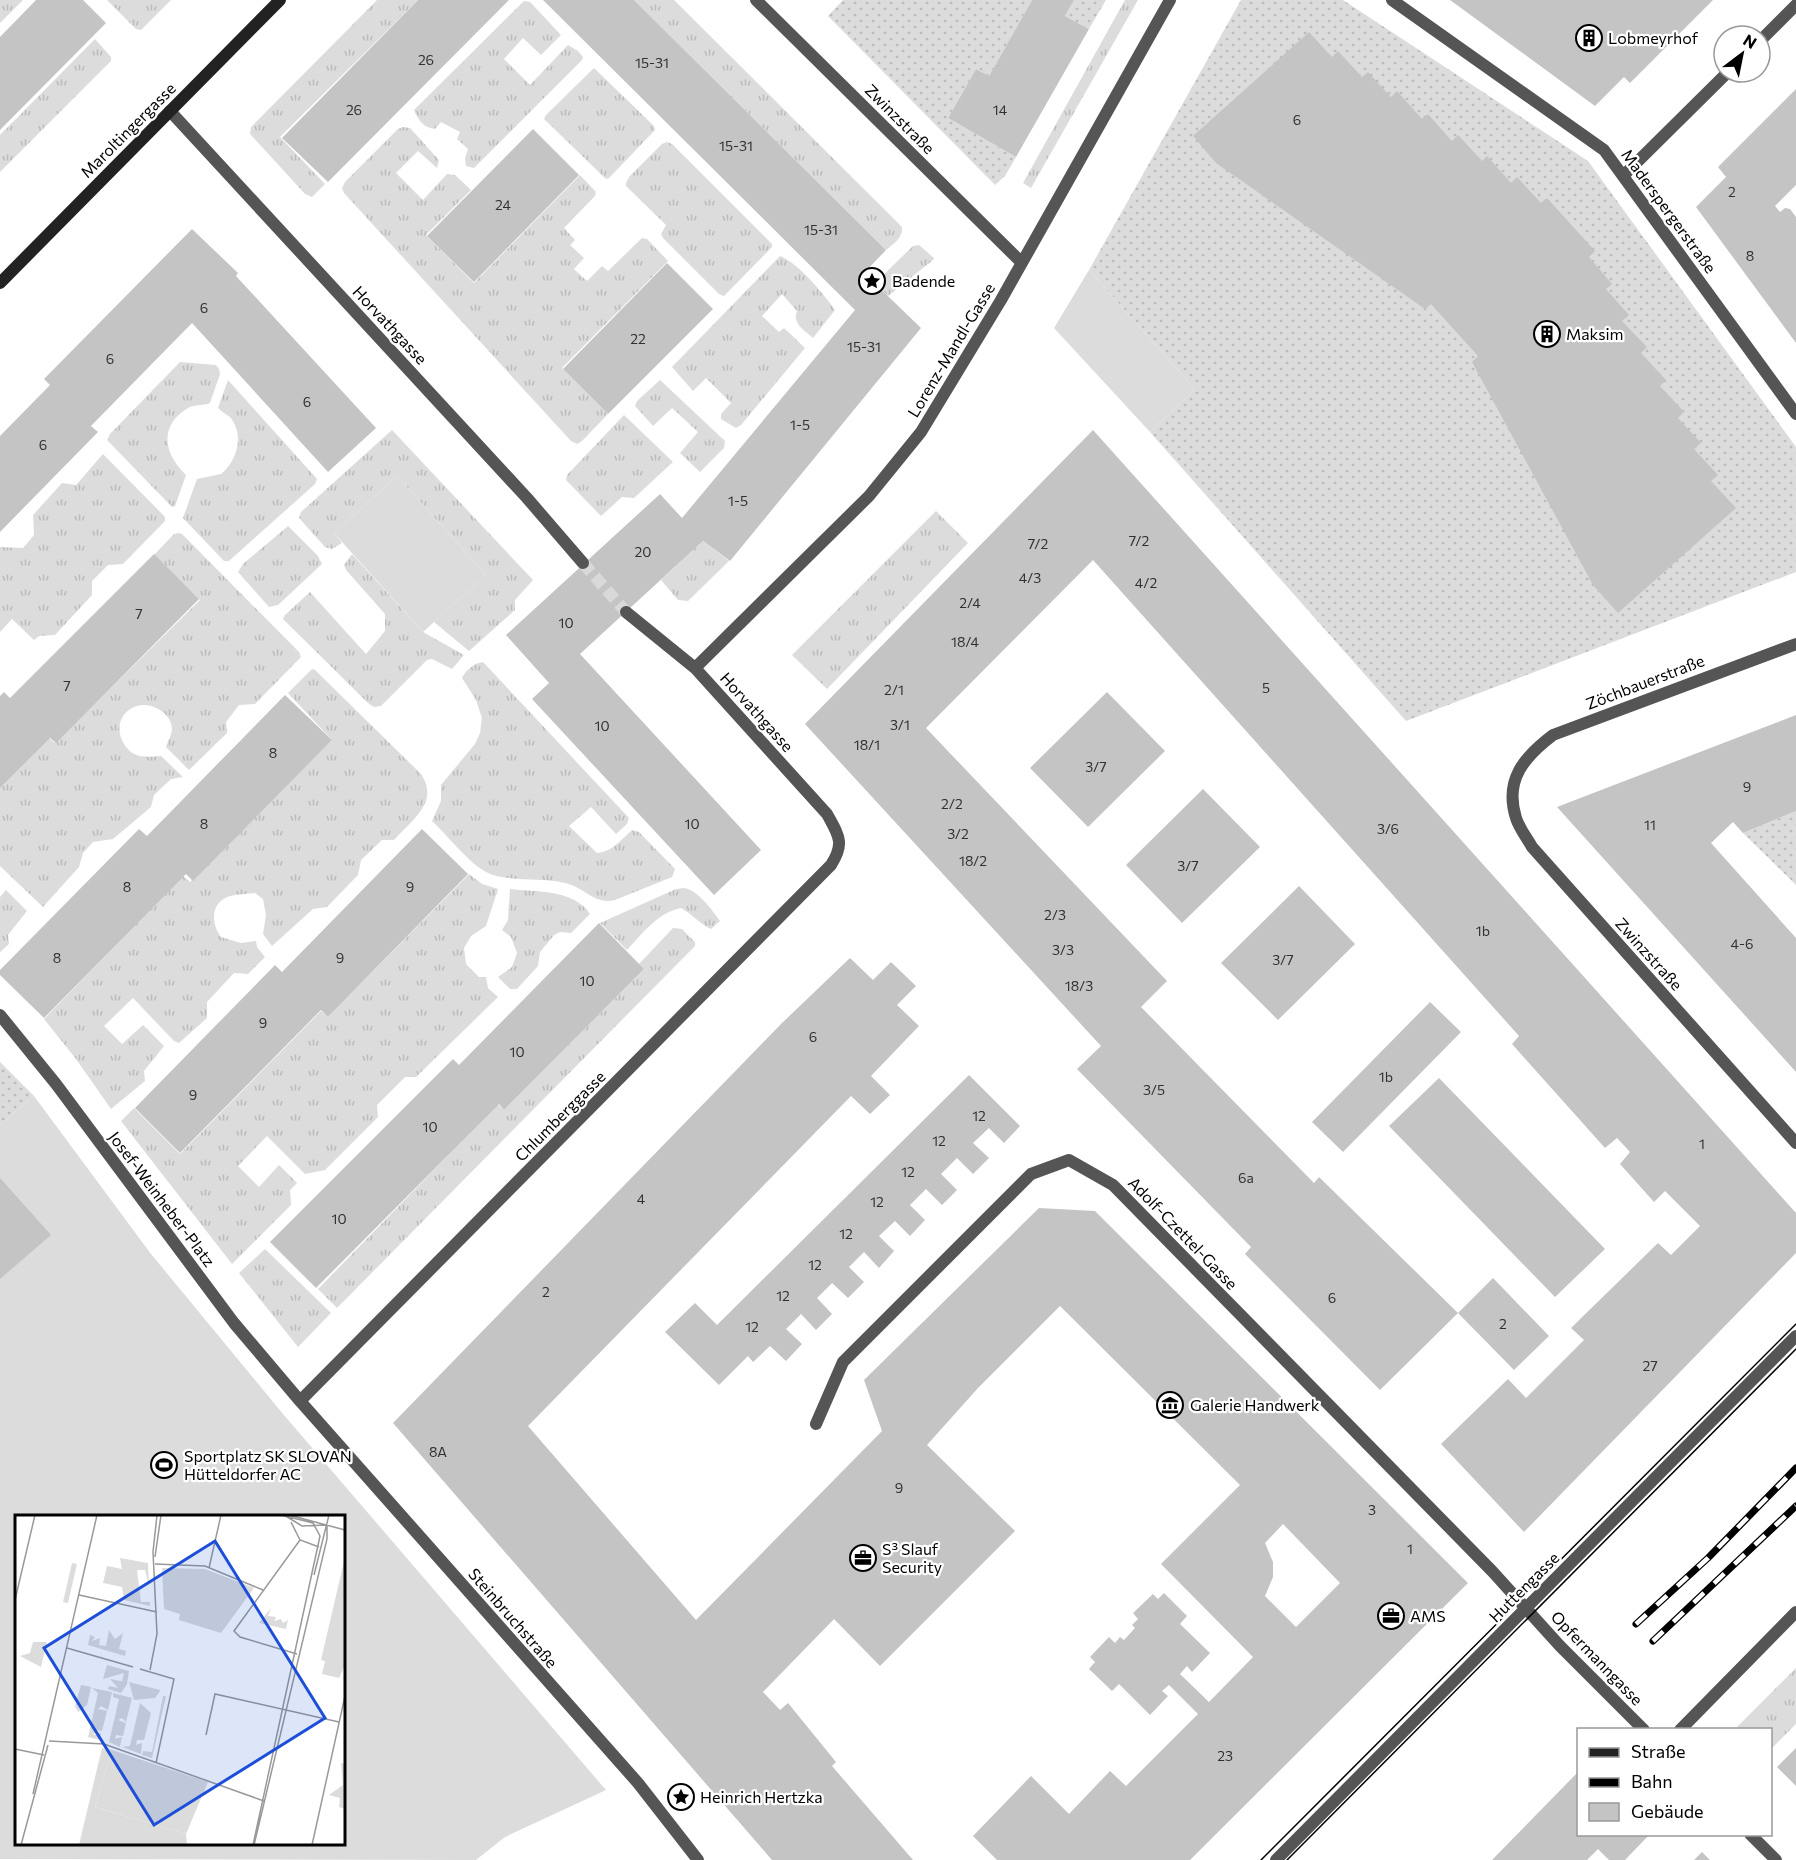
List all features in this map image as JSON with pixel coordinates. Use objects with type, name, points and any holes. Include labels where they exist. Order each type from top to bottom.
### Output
[{"type":"main road","name":"Maroltingergasse","points":[[0,284],[279,0]]},
{"type":"street","name":"Zwinzstraße","points":[[756,0],[1021,262]]},
{"type":"street","name":"Lorenz-Mandl-Gasse","points":[[695,668],[869,496],[914,441],[1001,300],[1170,0]]},
{"type":"street","name":"Maderspergerstraße","points":[[1392,0],[1604,150],[1796,414]]},
{"type":"street","points":[[1772,29],[1796,5]]},
{"type":"street","points":[[1623,176],[1716,84]]},
{"type":"street","name":"Horvathgasse","points":[[170,111],[527,498],[583,563]]},
{"type":"street","name":"Horvathgasse","points":[[626,612],[695,668],[827,814],[838,832],[840,851]]},
{"type":"street","name":"Zöchbauerstraße","points":[[1518,770],[1534,749],[1553,735],[1796,644]]},
{"type":"street","name":"Zwinzstraße","points":[[1518,770],[1512,792],[1516,819],[1532,847],[1796,1143]]},
{"type":"street","name":"Chlumberggasse","points":[[300,1401],[831,865],[840,851]]},
{"type":"street","name":"Josef-Weinheber-Platz","points":[[0,1015],[56,1084],[234,1323],[300,1401]]},
{"type":"street","name":"Adolf-Czettel-Gasse","points":[[816,1424],[843,1362],[1030,1174],[1069,1160],[1113,1185],[1492,1571],[1526,1609]]},
{"type":"street","name":"Huttengasse","points":[[1276,1860],[1796,1336]]},
{"type":"street","name":"Steinbruchstraße","points":[[300,1401],[638,1783],[698,1860]]},
{"type":"street","name":"Opfermanngasse","points":[[1526,1609],[1642,1728]]},
{"type":"street","points":[[1682,1728],[1796,1612]]},
{"type":"street","points":[[1752,1836],[1776,1860]]},
{"type":"green space","points":[[0,0],[23,0],[0,23]]},
{"type":"green space","points":[[107,0],[171,0],[141,30],[136,29]]},
{"type":"green space","points":[[377,0],[418,0],[280,137],[325,184],[312,197],[305,194],[250,134],[251,127]]},
{"type":"green space","points":[[634,0],[674,0],[902,227],[897,240],[886,250]]},
{"type":"green space","points":[[843,0],[1032,0],[989,76],[976,69],[948,118],[1016,157],[1005,176],[995,185],[828,16]]},
{"type":"green space","points":[[1074,0],[1106,0],[1089,29],[1065,16]]},
{"type":"green space","points":[[1125,0],[1138,0],[1031,188],[1023,183]]},
{"type":"green space","points":[[1241,0],[1343,0],[1588,161],[1796,447],[1796,572],[1406,721],[1150,432],[1195,389],[1089,270]]},
{"type":"green space","points":[[524,1],[530,2],[561,35],[541,55],[523,38],[504,59],[530,85],[568,45],[578,51],[583,57],[582,60],[474,168],[466,166],[465,158],[468,149],[457,139],[460,132],[441,122],[435,129],[428,127],[414,110]]},
{"type":"green space","points":[[95,39],[111,57],[111,61],[0,172],[0,135]]},
{"type":"green space","points":[[594,68],[654,126],[655,130],[606,179],[544,119]]},
{"type":"green space","points":[[410,128],[439,160],[437,168],[418,151],[396,173],[423,200],[447,174],[455,175],[471,190],[426,235],[474,283],[580,175],[596,192],[595,196],[564,228],[575,240],[570,245],[584,258],[574,269],[587,281],[602,266],[608,271],[642,238],[647,239],[668,261],[562,368],[608,414],[577,444],[571,441],[344,193],[342,188],[345,182],[398,129]]},
{"type":"green space","points":[[667,142],[672,144],[772,244],[772,247],[724,296],[719,294],[663,238],[661,234],[666,225],[626,186],[629,177],[662,144]]},
{"type":"green space","points":[[919,245],[934,258],[933,260],[888,296],[875,283],[913,246]]},
{"type":"green space","points":[[780,256],[802,272],[835,310],[813,338],[797,323],[797,311],[782,294],[762,316],[779,332],[784,328],[805,348],[741,425],[736,428],[721,419],[721,414],[731,403],[706,378],[693,391],[672,367]]},
{"type":"green space","points":[[1089,270],[1195,389],[1150,432],[1054,328]]},
{"type":"green space","points":[[180,362],[216,365],[220,374],[210,403],[188,408],[178,415],[168,432],[169,449],[186,475],[175,506],[172,507],[107,440],[110,434]]},
{"type":"green space","points":[[228,380],[317,479],[315,484],[229,561],[224,561],[183,518],[197,479],[221,474],[227,469],[235,455],[238,440],[235,424],[218,408]]},
{"type":"green space","points":[[660,380],[725,441],[724,448],[700,472],[680,453],[698,432],[672,408],[653,426],[635,406],[637,401]]},
{"type":"green space","points":[[624,415],[673,462],[634,498],[622,497],[601,516],[566,480],[567,475]]},
{"type":"green space","points":[[392,430],[533,580],[515,600],[515,610],[469,651],[434,622],[486,575],[397,476],[334,533],[342,543],[332,549],[325,547],[299,518],[301,512]]},
{"type":"green space","points":[[103,454],[165,517],[165,521],[123,564],[108,565],[92,581],[92,595],[55,635],[39,636],[34,640],[12,619],[0,632],[0,547],[23,548],[34,535],[33,515],[62,483],[76,485]]},
{"type":"green space","points":[[397,476],[486,575],[423,632],[334,533]]},
{"type":"green space","points":[[936,511],[968,543],[827,689],[792,655]]},
{"type":"green space","points":[[288,526],[318,556],[322,564],[278,605],[269,607],[238,572],[243,564]]},
{"type":"green space","points":[[174,534],[182,534],[299,652],[301,657],[255,704],[239,705],[226,722],[227,733],[189,770],[166,747],[172,730],[165,714],[146,705],[129,710],[123,716],[120,724],[120,734],[128,749],[140,756],[161,756],[183,777],[171,779],[154,795],[151,807],[113,839],[93,842],[83,853],[79,867],[43,907],[0,866],[0,788],[49,738],[55,743],[200,600],[154,555]]},
{"type":"green space","points":[[703,541],[729,561],[688,601],[678,600],[661,580]]},
{"type":"green space","points":[[352,554],[423,632],[464,655],[452,669],[432,659],[427,660],[381,706],[374,707],[368,703],[283,619],[310,592],[366,654],[385,631],[385,614],[346,570],[344,565]]},
{"type":"green space","points":[[483,662],[629,818],[627,824],[616,834],[591,807],[569,826],[597,853],[612,848],[632,830],[639,832],[675,869],[672,877],[608,901],[596,898],[563,882],[497,876],[479,868],[432,821],[441,801],[441,785],[475,744],[480,733],[482,718],[476,700],[462,678],[471,667]]},
{"type":"green space","points":[[314,669],[420,773],[426,783],[427,792],[422,810],[394,840],[382,840],[361,860],[358,875],[327,907],[313,909],[272,946],[263,934],[266,915],[263,899],[255,893],[223,899],[214,914],[215,926],[221,937],[241,943],[256,941],[257,947],[265,957],[248,974],[234,973],[207,1002],[207,1018],[179,1043],[174,1041],[133,998],[104,1026],[122,1044],[143,1025],[164,1046],[144,1071],[145,1081],[111,1109],[44,1019],[183,876],[190,882],[332,740],[288,693]]},
{"type":"green space","points":[[1796,811],[1796,885],[1743,833]]},
{"type":"green space","points":[[469,874],[482,884],[498,889],[486,926],[471,936],[464,948],[466,964],[479,977],[486,977],[488,988],[498,997],[416,1077],[405,1077],[377,1105],[378,1117],[325,1170],[305,1174],[267,1136],[238,1166],[259,1187],[279,1165],[297,1183],[290,1190],[291,1205],[232,1264],[121,1121],[134,1108],[180,1154],[321,1011],[328,1017]]},
{"type":"green space","points":[[684,888],[699,896],[720,921],[711,929],[681,908],[658,919],[627,950],[600,923],[676,889]]},
{"type":"green space","points":[[510,889],[565,896],[583,906],[590,914],[571,933],[560,932],[554,935],[540,952],[538,966],[517,989],[510,989],[498,977],[512,967],[517,953],[511,937],[502,930],[508,920]]},
{"type":"green space","points":[[6,890],[27,911],[8,935],[9,944],[0,952],[0,897]]},
{"type":"green space","points":[[673,928],[682,929],[695,942],[695,946],[337,1308],[318,1289],[498,1104],[504,1110],[644,969],[639,964]]},
{"type":"green space","points":[[0,1062],[34,1096],[0,1125]]},
{"type":"green space","name":"Sportplatz SK SLOVAN Hütteldorfer AC","points":[[34,1096],[151,1254],[283,1414],[606,1790],[505,1837],[476,1860],[0,1859],[0,1125]]},
{"type":"green space","points":[[265,1249],[331,1313],[298,1347],[239,1273]]},
{"type":"green space","points":[[1796,1668],[1796,1724],[1772,1748],[1772,1728],[1737,1727]]},
{"type":"building","points":[[36,0],[83,0],[106,23],[0,130],[0,37]]},
{"type":"building","points":[[418,0],[509,0],[328,182],[282,138]]},
{"type":"building","points":[[543,0],[634,0],[886,250],[864,273],[921,328],[730,561],[703,541],[580,654],[761,850],[714,895],[532,699],[549,683],[506,635],[660,494],[682,518],[855,310]]},
{"type":"building","points":[[1032,0],[1074,0],[1065,16],[1089,29],[1016,157],[948,118],[976,69],[989,76]]},
{"type":"building","name":"Lobmeyrhof","points":[[1450,0],[1713,0],[1630,83],[1624,77],[1595,106]]},
{"type":"building","name":"Maksim","points":[[1309,32],[1332,57],[1338,51],[1362,77],[1368,72],[1391,97],[1397,91],[1422,119],[1428,114],[1452,141],[1458,135],[1482,161],[1487,156],[1511,183],[1517,177],[1541,203],[1547,198],[1595,251],[1589,257],[1612,284],[1606,289],[1629,315],[1622,321],[1647,347],[1641,353],[1666,380],[1660,386],[1684,412],[1678,418],[1701,443],[1694,449],[1718,475],[1711,481],[1736,508],[1618,613],[1593,585],[1472,362],[1478,356],[1431,304],[1425,309],[1216,163],[1193,136]]},
{"type":"building","points":[[1796,89],[1796,185],[1775,206],[1780,212],[1785,208],[1790,209],[1796,217],[1796,343],[1696,207],[1726,177],[1718,167]]},
{"type":"building","points":[[533,129],[579,175],[474,282],[427,236]]},
{"type":"building","points":[[192,229],[238,273],[236,276],[376,428],[328,472],[192,323],[91,426],[98,432],[0,532],[0,436],[50,385],[44,379]]},
{"type":"building","points":[[667,263],[713,309],[608,414],[563,369]]},
{"type":"building","points":[[1093,430],[1796,1213],[1796,1253],[1524,1532],[1441,1444],[1508,1379],[1526,1398],[1584,1340],[1571,1328],[1658,1243],[1671,1255],[1700,1226],[1665,1191],[1654,1202],[1620,1164],[1630,1152],[1617,1138],[1605,1148],[1512,1044],[1519,1036],[1093,560],[926,728],[1167,981],[1141,1007],[1314,1183],[1319,1177],[1458,1313],[1380,1390],[1245,1254],[1251,1247],[1077,1069],[1101,1046],[805,724]]},
{"type":"building","points":[[154,554],[199,599],[56,743],[50,738],[0,788],[0,696],[4,692],[10,698]]},
{"type":"building","points":[[1107,692],[1165,751],[1088,827],[1030,768]]},
{"type":"building","points":[[285,695],[332,740],[193,881],[186,874],[44,1018],[0,975],[0,970],[139,829],[147,836]]},
{"type":"building","points":[[1796,715],[1796,811],[1743,833],[1733,822],[1711,843],[1796,938],[1796,1072],[1557,807]]},
{"type":"building","points":[[1203,789],[1260,847],[1182,923],[1126,865]]},
{"type":"building","points":[[422,829],[468,874],[328,1017],[321,1010],[180,1153],[135,1108],[275,965],[282,972]]},
{"type":"building","points":[[1299,886],[1355,944],[1278,1020],[1221,963]]},
{"type":"building","points":[[599,923],[644,969],[504,1110],[499,1104],[316,1288],[270,1242],[453,1059],[459,1065]]},
{"type":"building","points":[[850,958],[873,980],[891,962],[916,986],[897,1005],[919,1026],[871,1076],[890,1095],[870,1114],[851,1096],[528,1426],[696,1620],[882,1431],[864,1380],[1039,1208],[1095,1211],[1468,1583],[1190,1860],[997,1860],[973,1836],[1031,1776],[1069,1814],[1110,1771],[1126,1786],[1198,1714],[1169,1685],[1162,1691],[1168,1696],[1150,1715],[1119,1684],[1112,1691],[1089,1669],[1095,1662],[1090,1657],[1109,1637],[1115,1643],[1120,1637],[1124,1640],[1135,1628],[1132,1625],[1138,1619],[1133,1613],[1153,1594],[1158,1599],[1164,1593],[1187,1616],[1180,1624],[1210,1653],[1192,1672],[1187,1666],[1180,1674],[1209,1702],[1253,1657],[1161,1564],[1240,1485],[1060,1306],[978,1388],[927,1445],[1015,1531],[880,1666],[834,1619],[763,1692],[780,1710],[788,1703],[836,1762],[832,1766],[913,1860],[772,1860],[393,1423],[782,1023]],"holes":[[[1283,1524],[1340,1583],[1296,1627],[1265,1596],[1273,1577],[1273,1562],[1265,1543]]]},
{"type":"building","points":[[1430,1002],[1461,1032],[1343,1152],[1312,1122]]},
{"type":"building","points":[[969,1075],[1020,1126],[1004,1143],[989,1128],[973,1143],[989,1158],[973,1174],[957,1158],[941,1174],[957,1190],[942,1205],[926,1189],[910,1205],[925,1220],[910,1236],[895,1221],[879,1236],[894,1251],[879,1268],[864,1252],[849,1267],[864,1282],[848,1298],[832,1283],[817,1298],[832,1314],[816,1330],[801,1314],[786,1329],[802,1344],[786,1361],[770,1346],[753,1362],[748,1356],[719,1385],[665,1332],[695,1303],[717,1325]]},
{"type":"building","points":[[1439,1078],[1605,1249],[1555,1297],[1389,1126]]},
{"type":"building","points":[[0,1178],[51,1235],[0,1279]]},
{"type":"building","points":[[1493,1278],[1549,1336],[1514,1370],[1458,1313]]},
{"type":"building","points":[[1796,1748],[1796,1786],[1777,1767]]},
{"type":"building","points":[[1577,1773],[1577,1836],[1648,1836],[1625,1860],[1609,1860],[1598,1849],[1587,1860],[1492,1860]]},
{"type":"building","points":[[1702,1852],[1710,1860],[1694,1860]]},
{"type":"tunnel","points":[[583,563],[626,612]]},
{"type":"tram line","points":[[1261,1860],[1796,1324]]},
{"type":"tram line","points":[[1287,1860],[1796,1349]]},
{"type":"railway","points":[[1636,1624],[1708,1558],[1796,1468]]},
{"type":"railway","points":[[1653,1641],[1796,1506]]},
{"type":"place","name":"Lobmeyrhof","points":[[1589,38]]},
{"type":"place","name":"Badende","points":[[872,281]]},
{"type":"place","name":"Maksim","points":[[1547,334]]},
{"type":"place","name":"Galerie Handwerk","points":[[1170,1405]]},
{"type":"place","name":"Sportplatz SK SLOVAN Hütteldorfer AC","points":[[164,1465]]},
{"type":"place","name":"S³ Slauf Security","points":[[863,1558]]},
{"type":"place","name":"AMS","points":[[1391,1616]]},
{"type":"place","name":"Heinrich Hertzka","points":[[681,1797]]}]
